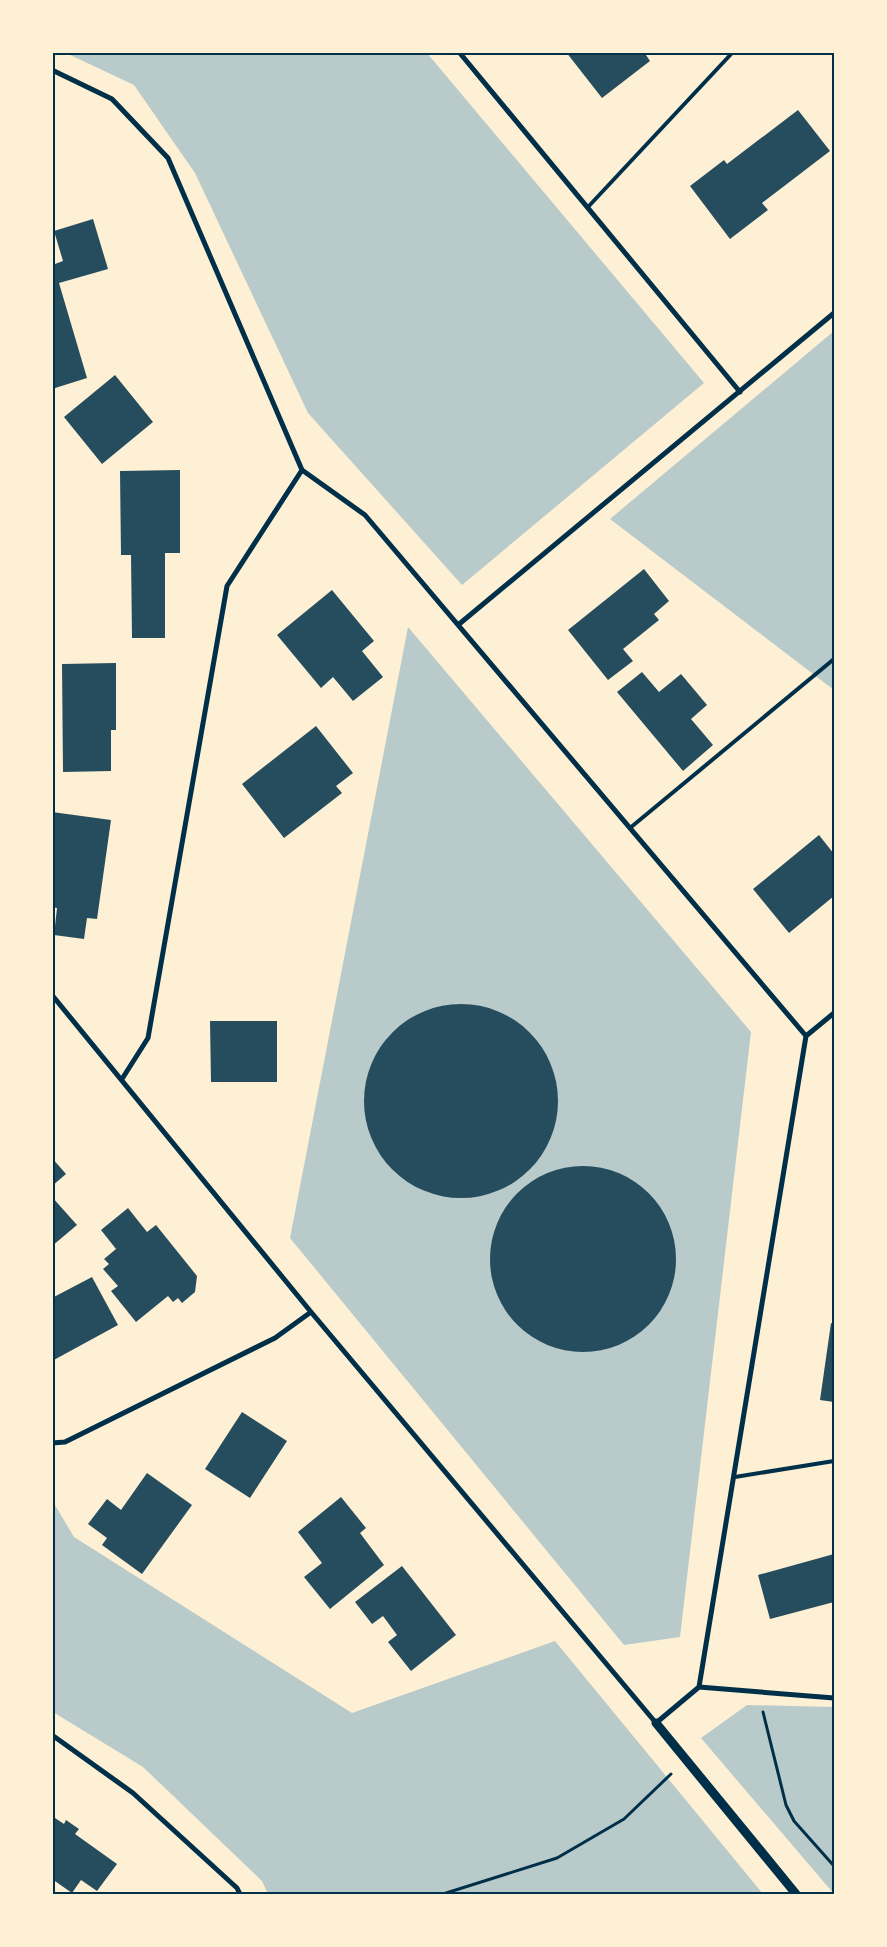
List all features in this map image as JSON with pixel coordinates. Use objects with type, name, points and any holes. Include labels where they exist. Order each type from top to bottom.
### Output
[{"type":"street","points":[[462,54],[740,392]]},
{"type":"street","points":[[52,70],[112,99],[168,158],[302,470],[365,515],[806,1036]]},
{"type":"street","points":[[458,625],[834,313]]},
{"type":"street","points":[[122,1079],[148,1038],[227,586],[302,470]]},
{"type":"street","points":[[52,995],[310,1312],[656,1723],[796,1894]]},
{"type":"street","points":[[656,1723],[699,1687],[806,1036],[834,1014]]},
{"type":"street","points":[[52,1443],[65,1442],[275,1338],[310,1312]]},
{"type":"street","points":[[699,1687],[834,1698]]},
{"type":"street","points":[[52,1735],[133,1793],[237,1888],[240,1894]]},
{"type":"lane","points":[[588,207],[733,52]]},
{"type":"lane","points":[[630,828],[834,659]]},
{"type":"lane","points":[[735,1477],[834,1461]]},
{"type":"path","points":[[759,1692],[786,1804],[794,1821],[834,1866]]},
{"type":"path","points":[[443,1894],[557,1858],[624,1819],[685,1759]]},
{"type":"shaded area","points":[[66,53],[427,53],[704,383],[462,585],[308,413],[195,173],[134,85]]},
{"type":"shaded area","points":[[834,331],[834,690],[610,519]]},
{"type":"shaded area","points":[[408,627],[751,1032],[680,1637],[624,1645],[290,1238]]},
{"type":"shaded area","points":[[52,1500],[74,1537],[352,1713],[555,1641],[763,1894],[268,1894],[262,1881],[143,1767],[53,1712]]},
{"type":"shaded area","points":[[747,1705],[834,1707],[834,1894],[701,1738]]},
{"type":"building","points":[[566,52],[644,52],[650,61],[602,98]]},
{"type":"building","points":[[798,110],[830,151],[762,203],[768,210],[730,239],[690,186],[724,160],[727,164]]},
{"type":"building","points":[[93,219],[108,269],[59,283],[87,378],[52,389],[52,256],[55,264],[63,261],[54,231]]},
{"type":"building","points":[[115,375],[153,422],[102,464],[64,417]]},
{"type":"building","points":[[180,470],[180,553],[165,553],[165,638],[132,638],[131,555],[121,555],[120,471]]},
{"type":"building","points":[[644,569],[669,601],[654,614],[659,620],[623,649],[633,661],[608,680],[568,630]]},
{"type":"building","points":[[332,590],[374,641],[362,651],[383,677],[353,701],[333,677],[321,688],[277,635]]},
{"type":"building","points":[[116,663],[116,730],[111,730],[111,771],[63,772],[62,664]]},
{"type":"building","points":[[642,672],[659,692],[681,674],[707,705],[691,719],[713,745],[683,771],[617,692]]},
{"type":"building","points":[[316,726],[353,773],[336,786],[342,793],[284,838],[242,784]]},
{"type":"building","points":[[52,812],[111,820],[97,919],[87,918],[84,939],[54,935],[57,908],[52,907]]},
{"type":"building","points":[[819,835],[834,854],[834,896],[789,933],[753,889]]},
{"type":"building","points":[[461,1004],[489,1008],[507,1016],[515,1020],[536,1040],[542,1047],[554,1073],[558,1101],[554,1129],[546,1147],[542,1155],[522,1176],[515,1182],[489,1194],[461,1198],[433,1194],[415,1186],[407,1182],[386,1162],[380,1155],[368,1129],[364,1101],[368,1073],[376,1055],[380,1047],[400,1026],[407,1020],[433,1008]]},
{"type":"building","points":[[210,1021],[277,1021],[277,1082],[211,1082]]},
{"type":"building","points":[[52,1158],[66,1174],[52,1186]]},
{"type":"building","points":[[583,1166],[619,1173],[649,1193],[669,1223],[676,1259],[669,1295],[649,1325],[619,1345],[583,1352],[547,1345],[517,1325],[497,1295],[490,1259],[497,1223],[517,1193],[547,1173]]},
{"type":"building","points":[[52,1197],[77,1225],[52,1246]]},
{"type":"building","points":[[128,1208],[147,1232],[156,1225],[197,1276],[195,1292],[182,1303],[178,1298],[173,1302],[168,1296],[136,1322],[111,1291],[118,1286],[103,1269],[109,1264],[104,1259],[116,1249],[101,1230]]},
{"type":"building","points":[[92,1277],[118,1325],[52,1361],[52,1298]]},
{"type":"building","points":[[831,1323],[834,1324],[834,1402],[820,1400]]},
{"type":"building","points":[[242,1412],[287,1441],[250,1498],[205,1469]]},
{"type":"building","points":[[147,1473],[192,1505],[142,1574],[102,1545],[107,1538],[88,1524],[107,1499],[121,1510]]},
{"type":"building","points":[[341,1497],[366,1528],[360,1533],[384,1565],[330,1609],[304,1577],[322,1563],[298,1532]]},
{"type":"building","points":[[834,1554],[834,1602],[770,1619],[758,1575]]},
{"type":"building","points":[[402,1566],[456,1635],[411,1671],[388,1642],[397,1635],[383,1616],[372,1624],[355,1602]]},
{"type":"building","points":[[52,1816],[64,1824],[66,1820],[79,1829],[75,1834],[117,1864],[97,1891],[81,1880],[72,1893],[52,1879]]}]
